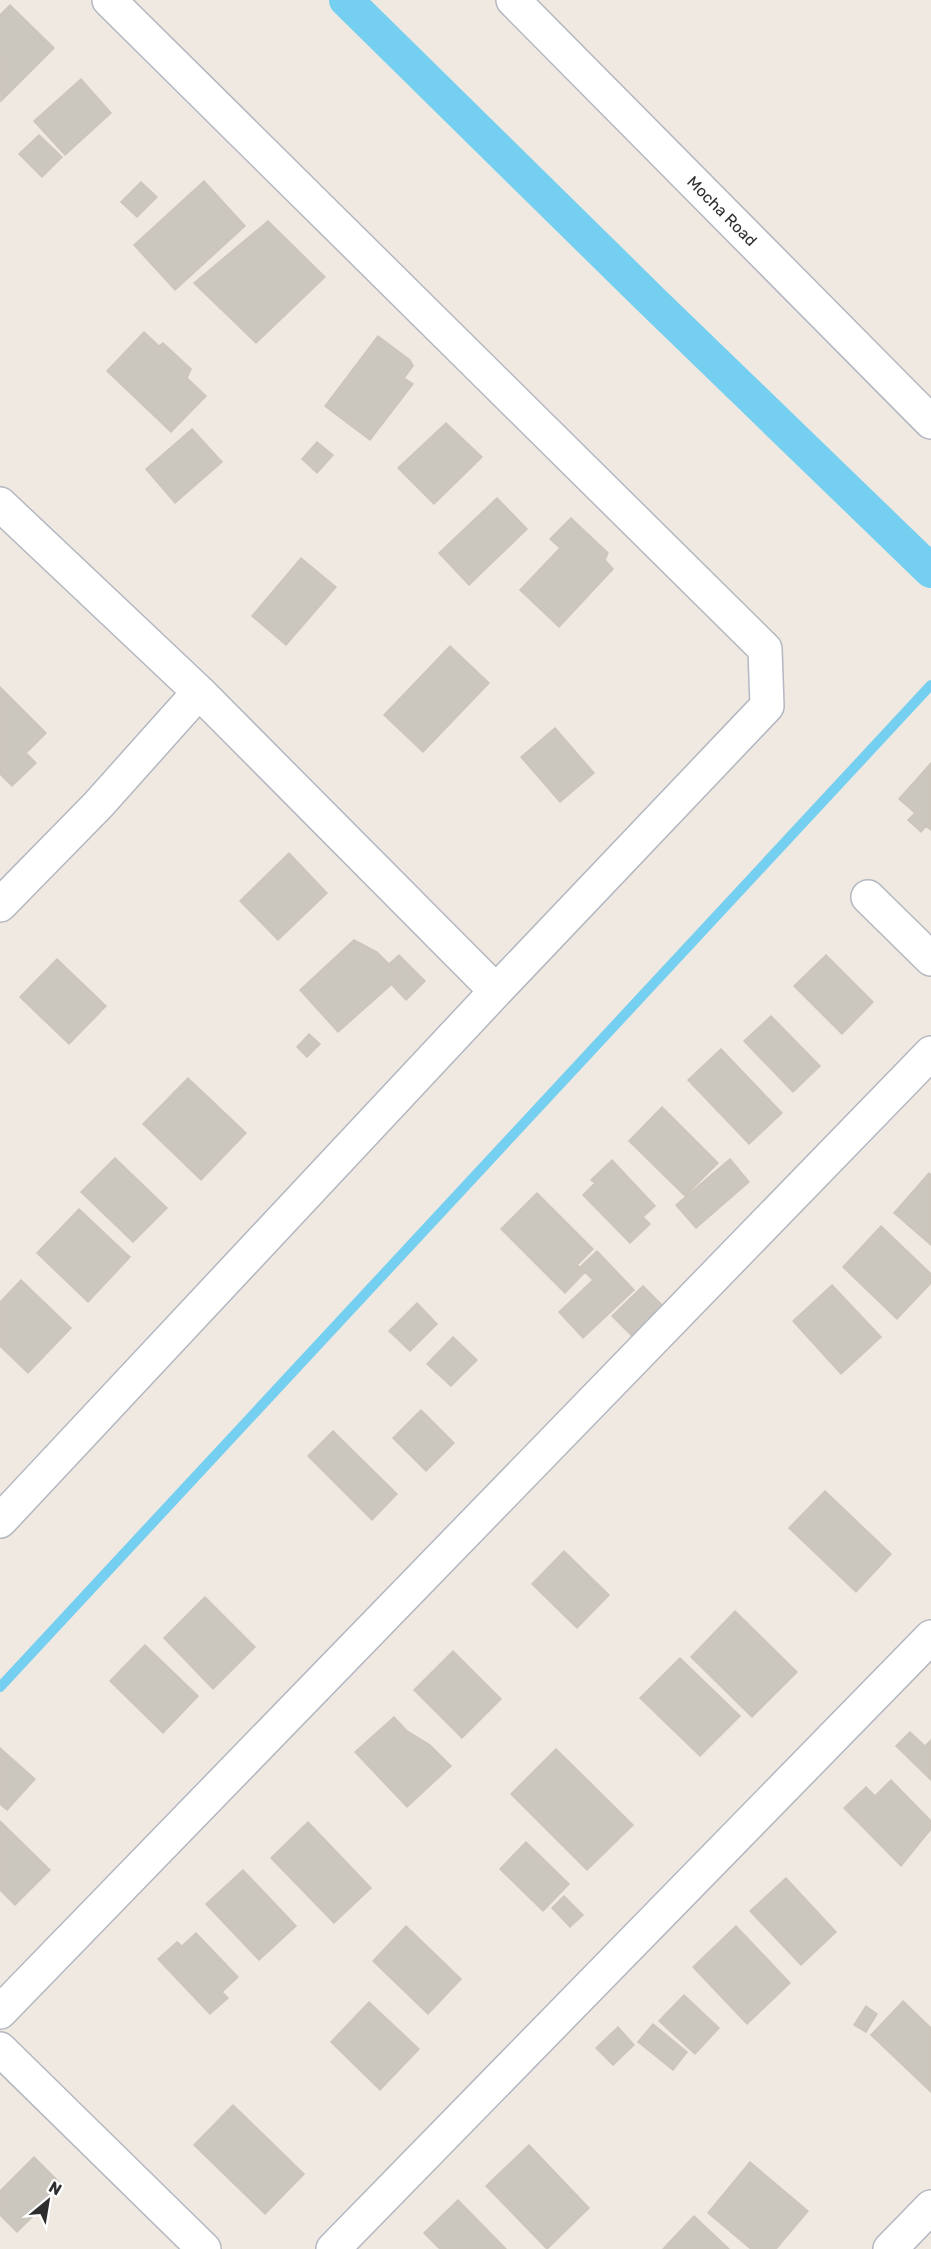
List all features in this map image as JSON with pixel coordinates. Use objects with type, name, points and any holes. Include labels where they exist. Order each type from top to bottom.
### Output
[{"type":"street","points":[[0,1521],[496,991],[767,706],[765,649],[109,0]]},
{"type":"street","name":"Mocha Road","points":[[513,0],[931,422]]},
{"type":"street","points":[[0,504],[199,692],[496,991]]},
{"type":"street","points":[[0,905],[98,805],[199,692]]},
{"type":"street","points":[[868,897],[931,959]]},
{"type":"street","points":[[0,2012],[931,1053]]},
{"type":"street","points":[[333,2249],[931,1636]]},
{"type":"street","points":[[0,2049],[204,2249]]},
{"type":"street","points":[[890,2249],[931,2207]]},
{"type":"building","points":[[10,5],[54,48],[1,101],[0,15]]},
{"type":"building","points":[[81,79],[111,113],[65,155],[34,121]]},
{"type":"building","points":[[39,135],[62,157],[42,177],[19,154]]},
{"type":"building","points":[[204,181],[245,226],[175,290],[134,245]]},
{"type":"building","points":[[141,182],[157,197],[137,217],[121,202]]},
{"type":"building","points":[[268,221],[325,277],[256,343],[194,283]]},
{"type":"building","points":[[144,332],[159,346],[163,343],[191,369],[187,378],[206,396],[171,432],[107,371]]},
{"type":"building","points":[[378,336],[410,360],[413,366],[404,378],[413,384],[370,440],[325,406]]},
{"type":"building","points":[[446,423],[482,457],[434,504],[398,468]]},
{"type":"building","points":[[192,429],[222,462],[175,503],[146,469]]},
{"type":"building","points":[[317,442],[333,455],[317,473],[302,459]]},
{"type":"building","points":[[497,498],[527,529],[469,585],[439,553]]},
{"type":"building","points":[[571,518],[608,553],[605,560],[613,569],[559,627],[520,590],[560,548],[550,539]]},
{"type":"building","points":[[301,558],[336,587],[286,645],[252,616]]},
{"type":"building","points":[[450,646],[489,683],[423,752],[384,715]]},
{"type":"building","points":[[0,687],[46,733],[26,753],[36,763],[12,786],[0,774]]},
{"type":"building","points":[[555,728],[594,773],[560,802],[521,757]]},
{"type":"building","points":[[931,763],[931,830],[926,826],[921,832],[908,820],[915,813],[899,799]]},
{"type":"building","points":[[289,853],[327,893],[278,940],[240,901]]},
{"type":"building","points":[[354,940],[377,952],[401,976],[338,1032],[300,990]]},
{"type":"building","points":[[399,955],[425,981],[406,1000],[392,985],[401,976],[389,964]]},
{"type":"building","points":[[826,955],[873,1002],[842,1034],[794,986]]},
{"type":"building","points":[[57,959],[106,1006],[69,1044],[20,997]]},
{"type":"building","points":[[771,1016],[820,1066],[793,1092],[744,1041]]},
{"type":"building","points":[[309,1034],[320,1044],[307,1057],[297,1047]]},
{"type":"building","points":[[721,1049],[782,1113],[749,1144],[688,1080]]},
{"type":"building","points":[[188,1078],[246,1133],[201,1180],[143,1124]]},
{"type":"building","points":[[662,1107],[718,1163],[685,1196],[629,1141]]},
{"type":"building","points":[[115,1158],[167,1208],[133,1242],[81,1192]]},
{"type":"building","points":[[730,1159],[749,1182],[696,1228],[676,1205]]},
{"type":"building","points":[[612,1160],[655,1206],[643,1217],[650,1224],[630,1243],[583,1195],[595,1183],[591,1180]]},
{"type":"building","points":[[929,1173],[931,1175],[931,1245],[894,1213]]},
{"type":"building","points":[[537,1193],[593,1249],[577,1265],[585,1272],[565,1293],[501,1229]]},
{"type":"building","points":[[79,1209],[130,1257],[88,1302],[37,1253]]},
{"type":"building","points":[[881,1226],[931,1274],[931,1283],[897,1319],[843,1267]]},
{"type":"building","points":[[597,1251],[634,1290],[583,1338],[559,1312],[593,1280],[580,1267]]},
{"type":"building","points":[[21,1280],[71,1328],[28,1373],[0,1346],[0,1302]]},
{"type":"building","points":[[832,1285],[881,1337],[841,1374],[793,1321]]},
{"type":"building","points":[[643,1286],[663,1306],[632,1336],[612,1316]]},
{"type":"building","points":[[417,1303],[437,1324],[410,1351],[389,1331]]},
{"type":"building","points":[[453,1337],[477,1360],[451,1386],[427,1364]]},
{"type":"building","points":[[421,1410],[454,1443],[426,1471],[393,1438]]},
{"type":"building","points":[[333,1431],[397,1494],[372,1520],[308,1456]]},
{"type":"building","points":[[825,1491],[891,1554],[856,1592],[789,1528]]},
{"type":"building","points":[[564,1551],[609,1595],[577,1628],[532,1584]]},
{"type":"building","points":[[205,1597],[255,1647],[213,1689],[164,1638]]},
{"type":"building","points":[[735,1611],[797,1672],[752,1717],[691,1657]]},
{"type":"building","points":[[145,1645],[198,1696],[163,1733],[110,1681]]},
{"type":"building","points":[[453,1651],[501,1699],[462,1738],[414,1690]]},
{"type":"building","points":[[680,1658],[740,1716],[700,1756],[640,1698]]},
{"type":"building","points":[[394,1717],[407,1731],[430,1745],[451,1766],[407,1807],[355,1752]]},
{"type":"building","points":[[910,1732],[925,1746],[931,1740],[931,1780],[896,1746]]},
{"type":"building","points":[[0,1748],[35,1779],[7,1810],[0,1804]]},
{"type":"building","points":[[556,1749],[633,1825],[587,1870],[511,1794]]},
{"type":"building","points":[[891,1780],[931,1821],[931,1829],[901,1866],[844,1808],[866,1787],[875,1796]]},
{"type":"building","points":[[0,1821],[50,1870],[15,1905],[0,1890]]},
{"type":"building","points":[[308,1822],[371,1888],[334,1923],[271,1858]]},
{"type":"building","points":[[526,1842],[569,1884],[543,1911],[500,1869]]},
{"type":"building","points":[[243,1870],[296,1926],[259,1960],[206,1904]]},
{"type":"building","points":[[786,1878],[836,1932],[801,1965],[750,1911]]},
{"type":"building","points":[[564,1896],[583,1915],[570,1927],[552,1908]]},
{"type":"building","points":[[406,1926],[461,1979],[428,2014],[373,1961]]},
{"type":"building","points":[[736,1926],[790,1983],[747,2024],[693,1967]]},
{"type":"building","points":[[196,1933],[238,1977],[222,1992],[228,1998],[210,2014],[158,1959],[177,1942],[182,1946]]},
{"type":"building","points":[[684,1995],[719,2028],[695,2054],[659,2021]]},
{"type":"building","points":[[903,2001],[931,2028],[931,2092],[871,2035]]},
{"type":"building","points":[[369,2002],[419,2049],[380,2090],[331,2042]]},
{"type":"building","points":[[866,2006],[877,2014],[866,2032],[854,2025]]},
{"type":"building","points":[[653,2024],[687,2052],[673,2070],[638,2042]]},
{"type":"building","points":[[618,2027],[634,2045],[613,2065],[596,2048]]},
{"type":"building","points":[[233,2105],[304,2174],[265,2214],[194,2145]]},
{"type":"building","points":[[529,2145],[589,2208],[547,2249],[486,2186]]},
{"type":"building","points":[[34,2157],[63,2186],[17,2232],[0,2215],[0,2191]]},
{"type":"building","points":[[750,2162],[808,2211],[776,2249],[751,2249],[708,2213]]},
{"type":"building","points":[[458,2200],[506,2249],[440,2249],[424,2233]]},
{"type":"building","points":[[694,2216],[729,2249],[663,2249]]},
{"type":"waterway","points":[[346,0],[931,571]]},
{"type":"waterway","points":[[0,1687],[931,685]]}]
